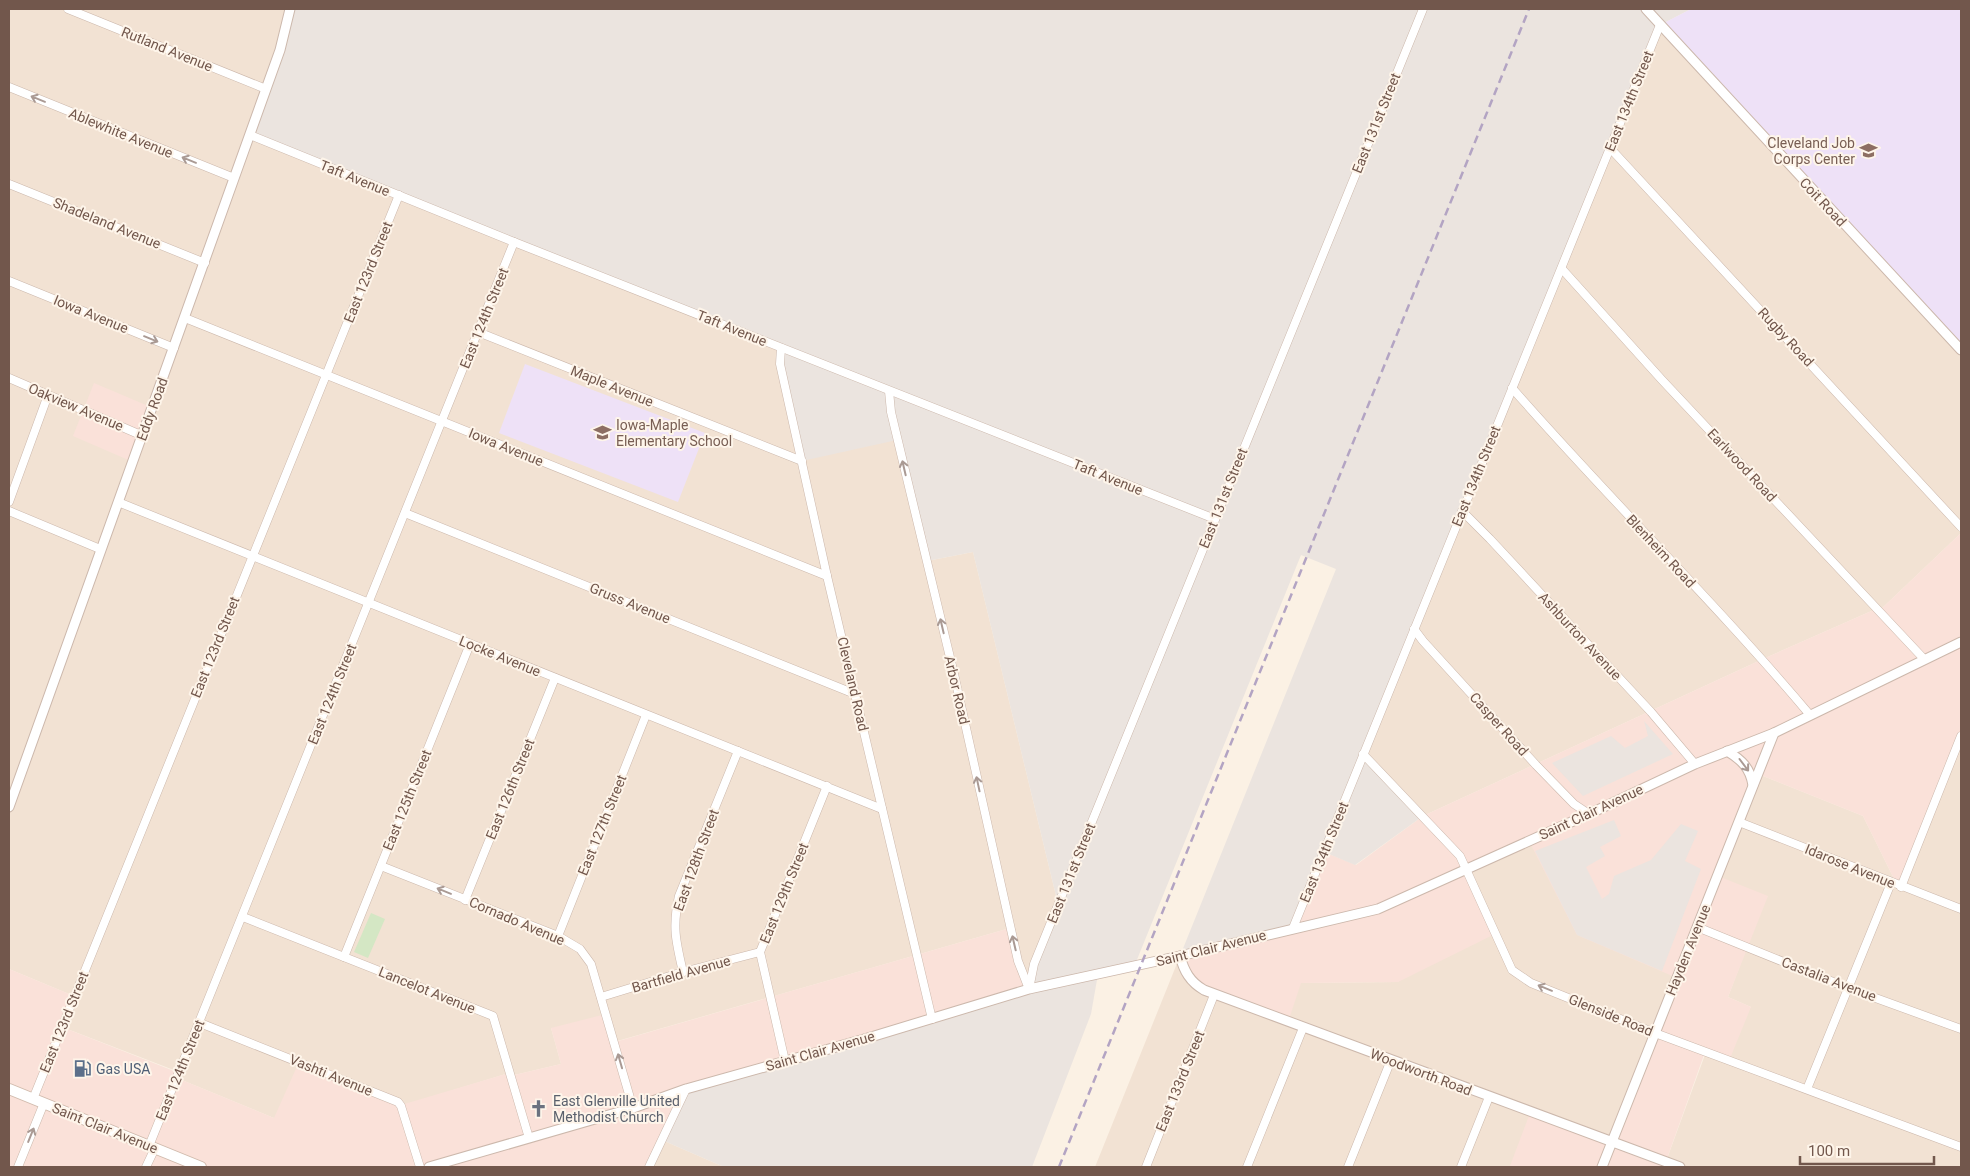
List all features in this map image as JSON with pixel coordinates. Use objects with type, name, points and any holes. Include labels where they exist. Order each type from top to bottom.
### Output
[{"type":"main road","name":"Saint Clair Avenue","points":[[9,1088],[201,1167]]},
{"type":"street","name":"Rutland Avenue","points":[[68,9],[266,89]]},
{"type":"street","name":"Eddy Road","points":[[9,807],[100,549],[205,263],[280,50],[290,9]]},
{"type":"street","name":"East 131st Street","points":[[1029,989],[1034,964],[1423,9]]},
{"type":"street","name":"Coit Road","points":[[1646,9],[1961,350]]},
{"type":"street","name":"East 134th Street","points":[[1293,928],[1660,25]]},
{"type":"street","name":"Ablewhite Avenue","points":[[9,87],[234,178]]},
{"type":"street","name":"Taft Avenue","points":[[250,135],[398,196],[1215,519]]},
{"type":"street","name":"Rugby Road","points":[[1610,148],[1961,527]]},
{"type":"street","name":"Shadeland Avenue","points":[[9,184],[205,263]]},
{"type":"street","name":"East 123rd Street","points":[[33,1098],[398,196]]},
{"type":"street","name":"East 124th Street","points":[[146,1167],[200,1023],[514,242]]},
{"type":"street","name":"Earlwood Road","points":[[1562,269],[1662,380],[1924,659]]},
{"type":"street","name":"Iowa Avenue","points":[[9,281],[174,348]]},
{"type":"street","name":"Iowa Avenue","points":[[185,318],[827,576]]},
{"type":"street","name":"Maple Avenue","points":[[478,332],[802,461]]},
{"type":"street","name":"Cleveland Road","points":[[781,348],[780,364],[827,576],[932,1018]]},
{"type":"street","name":"Oakview Avenue","points":[[9,378],[143,436]]},
{"type":"street","name":"Blenheim Road","points":[[1512,388],[1575,459],[1763,660],[1810,715]]},
{"type":"street","name":"Arbor Road","points":[[889,390],[891,412],[954,674],[1018,961],[1029,989]]},
{"type":"street","points":[[9,502],[48,395]]},
{"type":"street","name":"Locke Avenue","points":[[118,502],[882,809]]},
{"type":"street","name":"Ashburton Avenue","points":[[1462,511],[1651,712],[1695,764]]},
{"type":"street","points":[[9,512],[100,549]]},
{"type":"street","name":"Gruss Avenue","points":[[404,513],[855,694]]},
{"type":"street","name":"Casper Road","points":[[1414,629],[1536,765],[1574,804],[1589,814]]},
{"type":"street","name":"Saint Clair Avenue","points":[[429,1167],[633,1108],[686,1089],[1029,989],[1180,956],[1378,909],[1695,764],[1774,733],[1961,642]]},
{"type":"street","name":"East 125th Street","points":[[344,957],[470,644]]},
{"type":"street","name":"East 126th Street","points":[[465,900],[556,678]]},
{"type":"street","name":"East 127th Street","points":[[558,936],[646,715]]},
{"type":"street","name":"Hayden Avenue","points":[[1602,1167],[1774,733]]},
{"type":"street","points":[[1901,887],[1961,736]]},
{"type":"street","name":"East 128th Street","points":[[683,972],[675,938],[676,909],[679,896],[738,750]]},
{"type":"street","points":[[1727,751],[1738,757],[1748,769],[1753,785]]},
{"type":"street","name":"Glenside Road","points":[[1363,754],[1460,856],[1503,954],[1512,970],[1531,983],[1655,1033],[1961,1147]]},
{"type":"street","name":"East 129th Street","points":[[786,1061],[760,952],[827,786]]},
{"type":"street","name":"Idarose Avenue","points":[[1739,822],[1961,910]]},
{"type":"street","name":"Cornado Avenue","points":[[381,866],[558,936],[580,949],[591,964],[633,1108]]},
{"type":"street","points":[[1807,1089],[1891,883]]},
{"type":"street","name":"Lancelot Avenue","points":[[243,917],[493,1016],[529,1138]]},
{"type":"street","name":"Castalia Avenue","points":[[1697,927],[1848,988],[1961,1029]]},
{"type":"street","name":"Bartfield Avenue","points":[[601,997],[683,972],[760,952]]},
{"type":"street","name":"Woodworth Road","points":[[1180,956],[1183,969],[1196,986],[1214,995],[1680,1167]]},
{"type":"street","name":"East 133rd Street","points":[[1146,1167],[1214,995]]},
{"type":"street","name":"Vashti Avenue","points":[[200,1023],[398,1102],[401,1106],[420,1167]]},
{"type":"street","points":[[1247,1167],[1303,1028]]},
{"type":"street","points":[[1348,1167],[1391,1060]]},
{"type":"street","points":[[649,1167],[686,1089]]},
{"type":"street","points":[[1461,1167],[1489,1097]]},
{"type":"street","points":[[18,1167],[44,1103]]},
{"type":"shaded area","points":[[9,9],[290,9],[781,348],[897,440],[927,561],[973,552],[1058,904],[1029,989],[1010,928],[614,1042],[551,1028],[561,1064],[510,1076],[509,1073],[401,1106],[274,1118],[177,1078],[179,1072],[62,1027],[74,996],[9,969]]},
{"type":"shaded area","points":[[290,9],[1691,9],[1660,25],[1364,754],[1423,816],[1355,865],[1324,852],[1293,928],[1180,956],[1336,569],[1301,555],[1134,967],[1098,974],[1091,1014],[1032,1167],[724,1167],[662,1140],[686,1089],[1029,989],[1058,904],[973,552],[927,561],[897,440],[802,461],[780,364],[781,348],[250,135]]},
{"type":"shaded area","name":"Cleveland Job Corps Center","points":[[1691,9],[1961,9],[1961,350],[1660,25]]},
{"type":"shaded area","points":[[1660,25],[1961,350],[1961,521],[1959,524],[1961,533],[1879,611],[1876,609],[1763,659],[1423,816],[1363,754]]},
{"type":"shaded area","name":"Iowa-Maple Elementary School","points":[[525,364],[705,433],[678,502],[499,433]]},
{"type":"shaded area","points":[[94,383],[153,408],[133,462],[73,436]]},
{"type":"shaded area","points":[[1961,533],[1961,736],[1901,887],[1897,885],[1863,816],[1758,774],[1718,876],[1768,896],[1728,997],[1751,1007],[1729,1061],[1705,1052],[1664,1167],[1510,1166],[1530,1113],[1612,1143],[1677,978],[1577,935],[1529,841],[1467,868],[1495,934],[1398,982],[1301,983],[1288,1022],[1204,990],[1180,956],[1324,852],[1356,865],[1423,816],[1763,659],[1876,609],[1879,611]]},
{"type":"shaded area","points":[[1644,721],[1673,754],[1583,796],[1552,763],[1611,736],[1625,748],[1648,736]]},
{"type":"shaded area","points":[[1961,736],[1961,1167],[1664,1167],[1706,1052],[1751,1007],[1728,997],[1747,947],[1718,876],[1758,774],[1863,816],[1897,885]]},
{"type":"shaded area","points":[[1614,820],[1621,836],[1600,847],[1605,856],[1586,867],[1602,899],[1609,894],[1614,876],[1651,860],[1681,824],[1698,831],[1685,861],[1701,869],[1662,971],[1577,935],[1535,851]]},
{"type":"shaded area","points":[[1529,841],[1677,978],[1612,1143],[1511,1166],[1514,1167],[1095,1167],[1180,956],[1301,983],[1398,982],[1466,868]]},
{"type":"shaded area","points":[[1010,928],[1029,989],[686,1089],[649,1167],[9,1167],[9,969],[74,996],[62,1027],[179,1073],[177,1078],[274,1118],[299,1062],[401,1105],[509,1073],[510,1076],[561,1064],[551,1028],[606,1014],[615,1042]]},
{"type":"shaded area","points":[[662,1140],[724,1167],[649,1167]]},
{"type":"green space","points":[[371,913],[385,919],[368,958],[354,952]]},
{"type":"railway","points":[[1059,1167],[1529,9]]},
{"type":"place","name":"Cleveland Job Corps Center","points":[[1869,151]]},
{"type":"place","name":"Iowa-Maple Elementary School","points":[[602,433]]},
{"type":"place","name":"Gas USA","points":[[82,1069]]},
{"type":"place","name":"East Glenville United Methodist Church","points":[[539,1109]]}]
